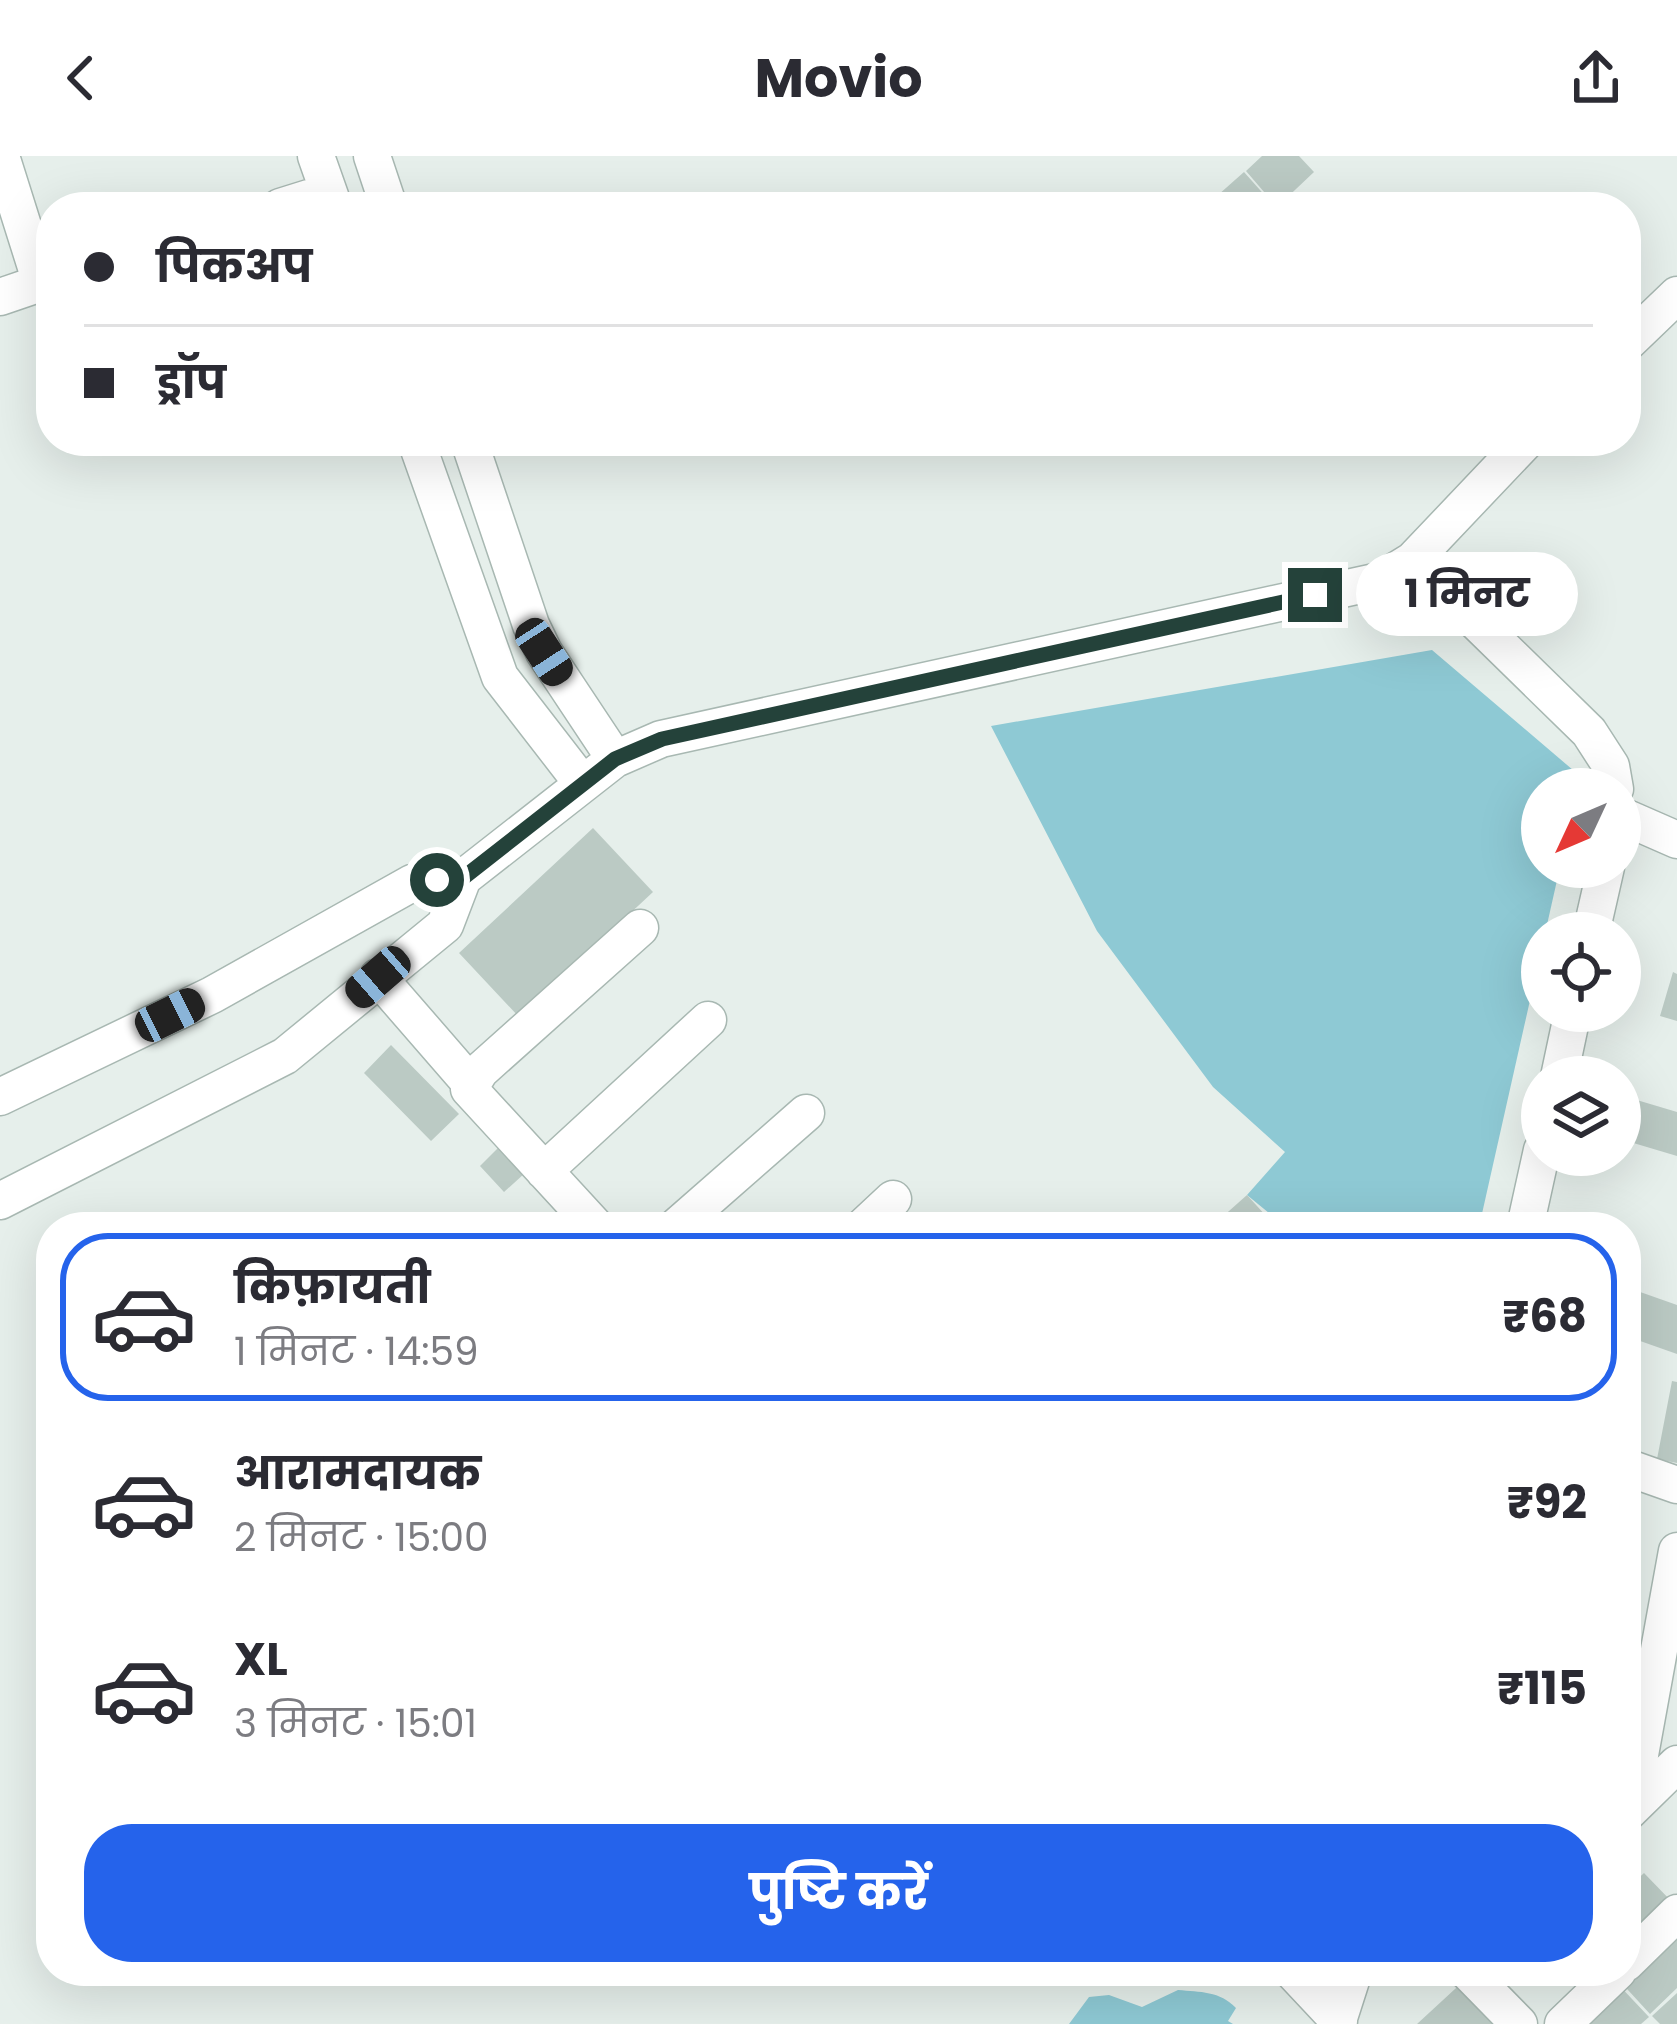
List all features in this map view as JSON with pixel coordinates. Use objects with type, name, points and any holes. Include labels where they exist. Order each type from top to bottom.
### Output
[{"type":"street","points":[[1,156],[36,253]]},
{"type":"street","points":[[316,156],[329,192]]},
{"type":"street","points":[[372,156],[384,192]]},
{"type":"street","points":[[0,297],[36,284]]},
{"type":"street","points":[[1641,330],[1677,295]]},
{"type":"street","points":[[421,456],[500,677],[582,783]]},
{"type":"street","points":[[474,456],[544,652],[615,759]]},
{"type":"street","points":[[0,1202],[274,1062],[445,925],[463,878],[615,759],[662,739],[1379,580],[1413,560],[1512,456]]},
{"type":"street","points":[[1413,560],[1589,732],[1611,768]]},
{"type":"street","points":[[1641,824],[1677,840]]},
{"type":"street","points":[[0,1097],[212,994],[412,883],[463,878]]},
{"type":"street","points":[[470,1083],[640,928]]},
{"type":"street","points":[[378,977],[470,1083],[471,1095],[582,1212]]},
{"type":"street","points":[[544,1171],[708,1019]]},
{"type":"street","points":[[693,1212],[806,1114]]},
{"type":"street","points":[[1528,1212],[1536,1176]]},
{"type":"street","points":[[878,1212],[892,1199]]},
{"type":"street","points":[[1641,1472],[1677,1485]]},
{"type":"street","points":[[1641,1743],[1677,1551]]},
{"type":"street","points":[[1641,1799],[1677,1764]]},
{"type":"street","points":[[1641,1948],[1677,1913]]},
{"type":"street","points":[[1305,1986],[1338,2023]]},
{"type":"street","points":[[1338,2023],[1349,1986]]},
{"type":"street","points":[[1482,1986],[1520,2024]]},
{"type":"street","points":[[1563,2024],[1602,1986]]},
{"type":"water","points":[[1432,650],[1571,768],[1521,768],[1521,888],[1555,888],[1550,912],[1521,912],[1523,1032],[1482,1212],[1268,1212],[1247,1195],[1285,1152],[1213,1087],[1097,931],[991,726]]},
{"type":"water","points":[[1178,1990],[1223,1998],[1236,2008],[1228,2021],[1233,2024],[1069,2024],[1089,1997],[1109,1995],[1142,2007]]},
{"type":"building","points":[[1262,156],[1299,156],[1314,172],[1293,192],[1264,192],[1246,171]]},
{"type":"building","points":[[1244,172],[1262,192],[1221,192]]},
{"type":"building","points":[[593,828],[653,892],[519,1017],[459,953]]},
{"type":"building","points":[[1673,972],[1677,974],[1677,1021],[1660,1016]]},
{"type":"building","points":[[391,1045],[459,1114],[431,1141],[364,1073]]},
{"type":"building","points":[[1641,1101],[1677,1112],[1677,1156],[1641,1145]]},
{"type":"building","points":[[500,1146],[525,1173],[504,1192],[480,1166]]},
{"type":"building","points":[[1247,1195],[1262,1212],[1228,1212]]},
{"type":"building","points":[[1641,1292],[1677,1305],[1677,1354],[1641,1341]]},
{"type":"building","points":[[1672,1381],[1677,1382],[1677,1463],[1657,1459]]},
{"type":"building","points":[[1644,1873],[1673,1903],[1647,1927],[1641,1921]]},
{"type":"building","points":[[1677,1937],[1677,1988],[1650,2014],[1624,1986],[1641,1986],[1641,1962]]},
{"type":"building","points":[[1458,1986],[1474,1986],[1499,2024],[1417,2024]]},
{"type":"building","points":[[1610,1986],[1620,1986],[1649,2017],[1641,2024],[1569,2024]]},
{"type":"building","points":[[1677,1993],[1677,2024],[1660,2024],[1652,2016]]},
{"type":"route","points":[[437,880],[463,878],[615,759],[662,739],[1315,595]]}]
